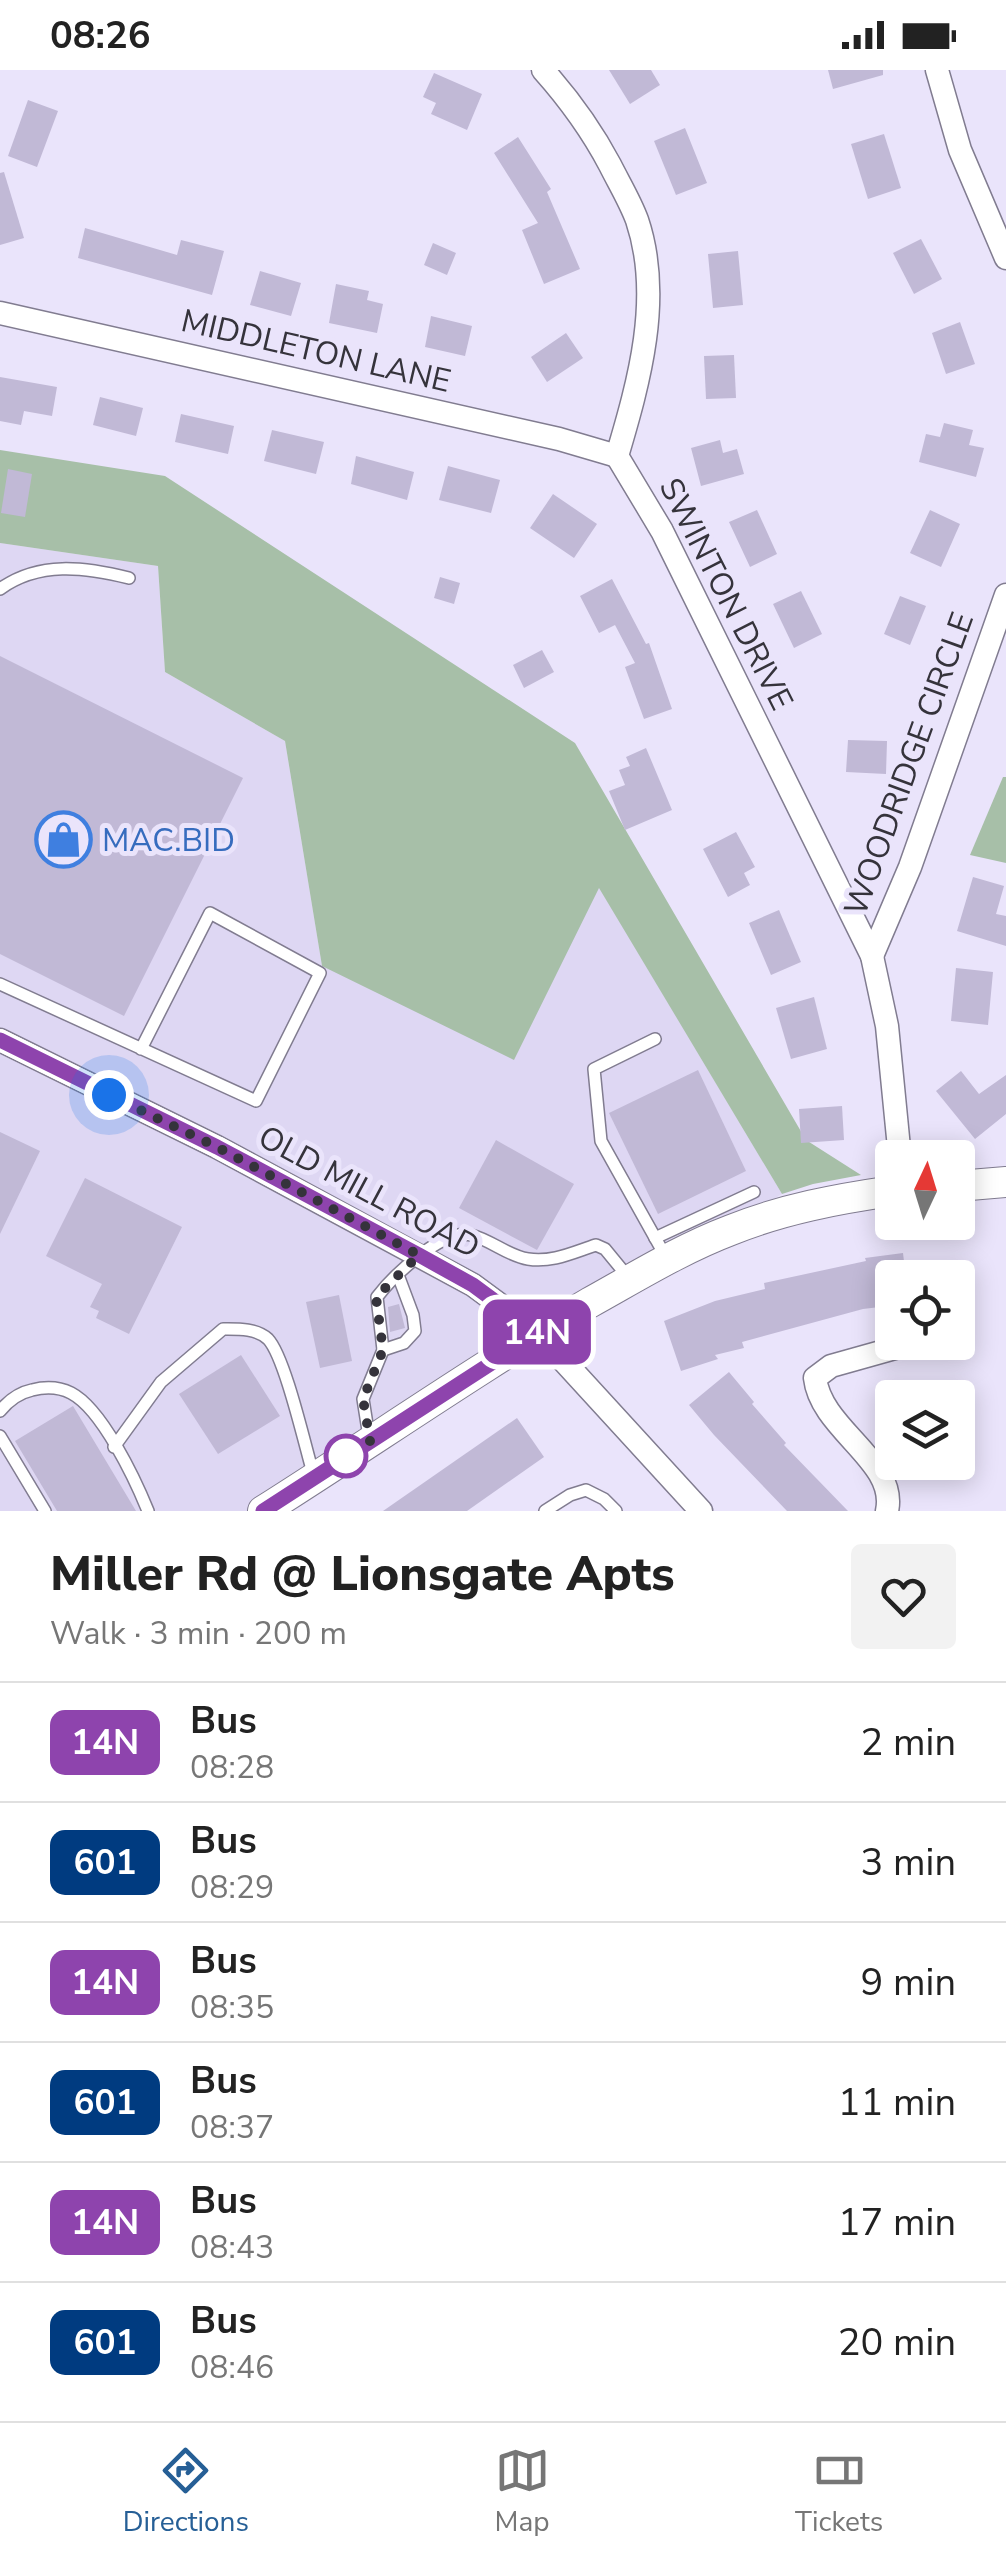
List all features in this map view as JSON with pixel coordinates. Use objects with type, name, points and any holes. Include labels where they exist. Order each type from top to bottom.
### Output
[{"type":"street","name":"SWINTON DRIVE","points":[[542,70],[600,147],[630,203],[643,243],[648,282],[647,325],[634,400],[617,456],[662,531],[872,956],[888,1026],[898,1140]]},
{"type":"street","points":[[937,70],[960,150],[1006,258]]},
{"type":"street","name":"MIDDLETON LANE","points":[[0,313],[559,438],[617,456]]},
{"type":"street","name":"WOODRIDGE CIRCLE","points":[[872,956],[910,867],[1006,595]]},
{"type":"street","name":"OLD MILL ROAD","points":[[0,1040],[217,1147],[473,1285],[538,1333],[700,1511]]},
{"type":"street","points":[[975,1185],[1006,1182]]},
{"type":"street","points":[[263,1511],[538,1333],[630,1280],[661,1249],[701,1242],[778,1213],[827,1200],[875,1193]]},
{"type":"street","points":[[875,1354],[831,1366],[814,1378],[817,1396],[885,1478],[887,1511]]},
{"type":"lane","points":[[0,590],[18,576],[50,567],[129,578]]},
{"type":"lane","points":[[0,984],[141,1049],[256,1102],[320,972],[210,913],[141,1049]]},
{"type":"lane","points":[[655,1039],[594,1069],[602,1140],[661,1249],[754,1192]]},
{"type":"lane","points":[[370,1441],[363,1399],[383,1350],[376,1297],[419,1255],[457,1234],[468,1234],[523,1259],[550,1260],[596,1245],[630,1280]]},
{"type":"lane","points":[[383,1350],[404,1343],[414,1331],[413,1315],[398,1275]]},
{"type":"lane","points":[[114,1447],[174,1368],[223,1329],[250,1330],[268,1339],[279,1360],[315,1477]]},
{"type":"lane","points":[[0,1411],[22,1392],[45,1387],[71,1393],[93,1412],[137,1483],[148,1511]]},
{"type":"lane","points":[[0,1436],[46,1511]]},
{"type":"lane","points":[[545,1511],[586,1490],[616,1511]]},
{"type":"shaded area","points":[[0,543],[158,566],[165,672],[285,741],[322,966],[599,887],[782,1194],[540,1339],[272,1511],[0,1511]]},
{"type":"green space","points":[[0,450],[165,476],[575,743],[806,1140],[861,1175],[782,1194],[599,888],[514,1060],[322,966],[285,741],[165,672],[158,566],[0,543]]},
{"type":"green space","points":[[1006,777],[1006,863],[970,855]]},
{"type":"building","points":[[609,70],[651,70],[660,85],[630,104]]},
{"type":"building","points":[[828,70],[883,70],[883,75],[833,89]]},
{"type":"building","points":[[434,73],[482,94],[467,130],[431,114],[436,103],[423,97]]},
{"type":"building","points":[[28,100],[58,111],[37,167],[8,156]]},
{"type":"building","points":[[685,128],[707,183],[676,195],[654,141]]},
{"type":"building","points":[[884,134],[901,188],[868,199],[851,144]]},
{"type":"building","points":[[518,137],[551,189],[547,192],[580,269],[544,284],[522,230],[538,223],[494,153]]},
{"type":"building","points":[[4,172],[24,238],[0,245],[0,173]]},
{"type":"building","points":[[85,228],[177,255],[181,240],[224,251],[212,295],[78,258]]},
{"type":"building","points":[[921,239],[942,279],[914,294],[893,253]]},
{"type":"building","points":[[433,243],[456,253],[447,275],[424,265]]},
{"type":"building","points":[[738,251],[743,305],[713,308],[708,254]]},
{"type":"building","points":[[260,271],[301,283],[291,316],[250,305]]},
{"type":"building","points":[[336,284],[369,291],[367,300],[383,304],[377,333],[329,323]]},
{"type":"building","points":[[431,316],[472,326],[465,356],[425,347]]},
{"type":"building","points":[[960,322],[975,364],[946,374],[932,333]]},
{"type":"building","points":[[566,333],[583,358],[547,382],[531,357]]},
{"type":"building","points":[[734,355],[736,398],[706,399],[704,356]]},
{"type":"building","points":[[0,377],[57,387],[52,416],[24,411],[21,425],[0,421]]},
{"type":"building","points":[[100,397],[143,408],[136,436],[93,425]]},
{"type":"building","points":[[181,414],[234,426],[228,454],[175,442]]},
{"type":"building","points":[[944,423],[973,430],[969,445],[984,448],[976,477],[919,462],[926,434],[940,437]]},
{"type":"building","points":[[272,430],[324,442],[316,474],[264,461]]},
{"type":"building","points":[[720,440],[723,453],[737,449],[744,474],[701,486],[691,448]]},
{"type":"building","points":[[356,456],[414,472],[407,500],[351,484]]},
{"type":"building","points":[[448,466],[500,480],[491,513],[439,500]]},
{"type":"building","points":[[8,469],[32,474],[25,517],[1,513]]},
{"type":"building","points":[[553,494],[597,524],[574,558],[530,528]]},
{"type":"building","points":[[757,510],[777,554],[750,567],[729,522]]},
{"type":"building","points":[[930,510],[960,524],[941,567],[910,553]]},
{"type":"building","points":[[440,577],[460,583],[454,604],[434,598]]},
{"type":"building","points":[[612,579],[646,644],[649,643],[672,709],[644,719],[625,667],[635,663],[615,625],[599,633],[580,596]]},
{"type":"building","points":[[801,591],[822,634],[794,648],[773,604]]},
{"type":"building","points":[[900,596],[926,606],[910,645],[884,634]]},
{"type":"building","points":[[542,650],[554,672],[524,688],[513,665]]},
{"type":"building","points":[[0,656],[243,778],[124,1016],[0,954]]},
{"type":"building","points":[[848,740],[887,741],[886,774],[846,772]]},
{"type":"building","points":[[646,748],[672,810],[625,830],[609,791],[625,785],[619,770],[630,766],[626,757]]},
{"type":"building","points":[[736,832],[755,867],[744,873],[750,885],[728,897],[703,849]]},
{"type":"building","points":[[973,877],[1004,886],[996,914],[1006,916],[1006,946],[957,931]]},
{"type":"building","points":[[779,910],[801,962],[771,975],[749,923]]},
{"type":"building","points":[[956,968],[993,972],[988,1025],[951,1021]]},
{"type":"building","points":[[814,997],[827,1049],[791,1059],[776,1008]]},
{"type":"building","points":[[698,1070],[746,1171],[658,1214],[609,1113]]},
{"type":"building","points":[[961,1071],[979,1094],[1006,1075],[1006,1114],[975,1139],[936,1091]]},
{"type":"building","points":[[842,1106],[844,1140],[801,1143],[799,1109]]},
{"type":"building","points":[[0,1132],[40,1151],[0,1234]]},
{"type":"building","points":[[496,1140],[574,1184],[537,1250],[459,1208]]},
{"type":"building","points":[[85,1178],[182,1227],[129,1334],[96,1318],[99,1311],[90,1307],[102,1284],[46,1256]]},
{"type":"building","points":[[903,1253],[904,1260],[875,1260],[875,1308],[742,1342],[744,1348],[715,1355],[718,1359],[681,1371],[664,1321],[715,1301],[765,1289],[764,1283],[866,1261],[865,1258]]},
{"type":"building","points":[[339,1295],[352,1361],[320,1368],[306,1302]]},
{"type":"building","points":[[399,1304],[405,1328],[390,1332],[388,1307]]},
{"type":"building","points":[[241,1355],[280,1416],[218,1454],[179,1394]]},
{"type":"building","points":[[729,1372],[784,1445],[848,1511],[787,1511],[714,1435],[689,1405]]},
{"type":"building","points":[[73,1406],[136,1511],[57,1511],[15,1441]]},
{"type":"building","points":[[517,1418],[544,1457],[467,1511],[383,1511]]},
{"type":"bus line","name":"14N","points":[[0,1040],[217,1147],[419,1255],[473,1285],[538,1333],[263,1511]]},
{"type":"place","name":"MAC.BID","points":[[63,840]]},
{"type":"route","points":[[109,1095],[217,1147],[419,1255],[376,1297],[383,1350],[362,1410],[370,1441],[346,1456]]}]
